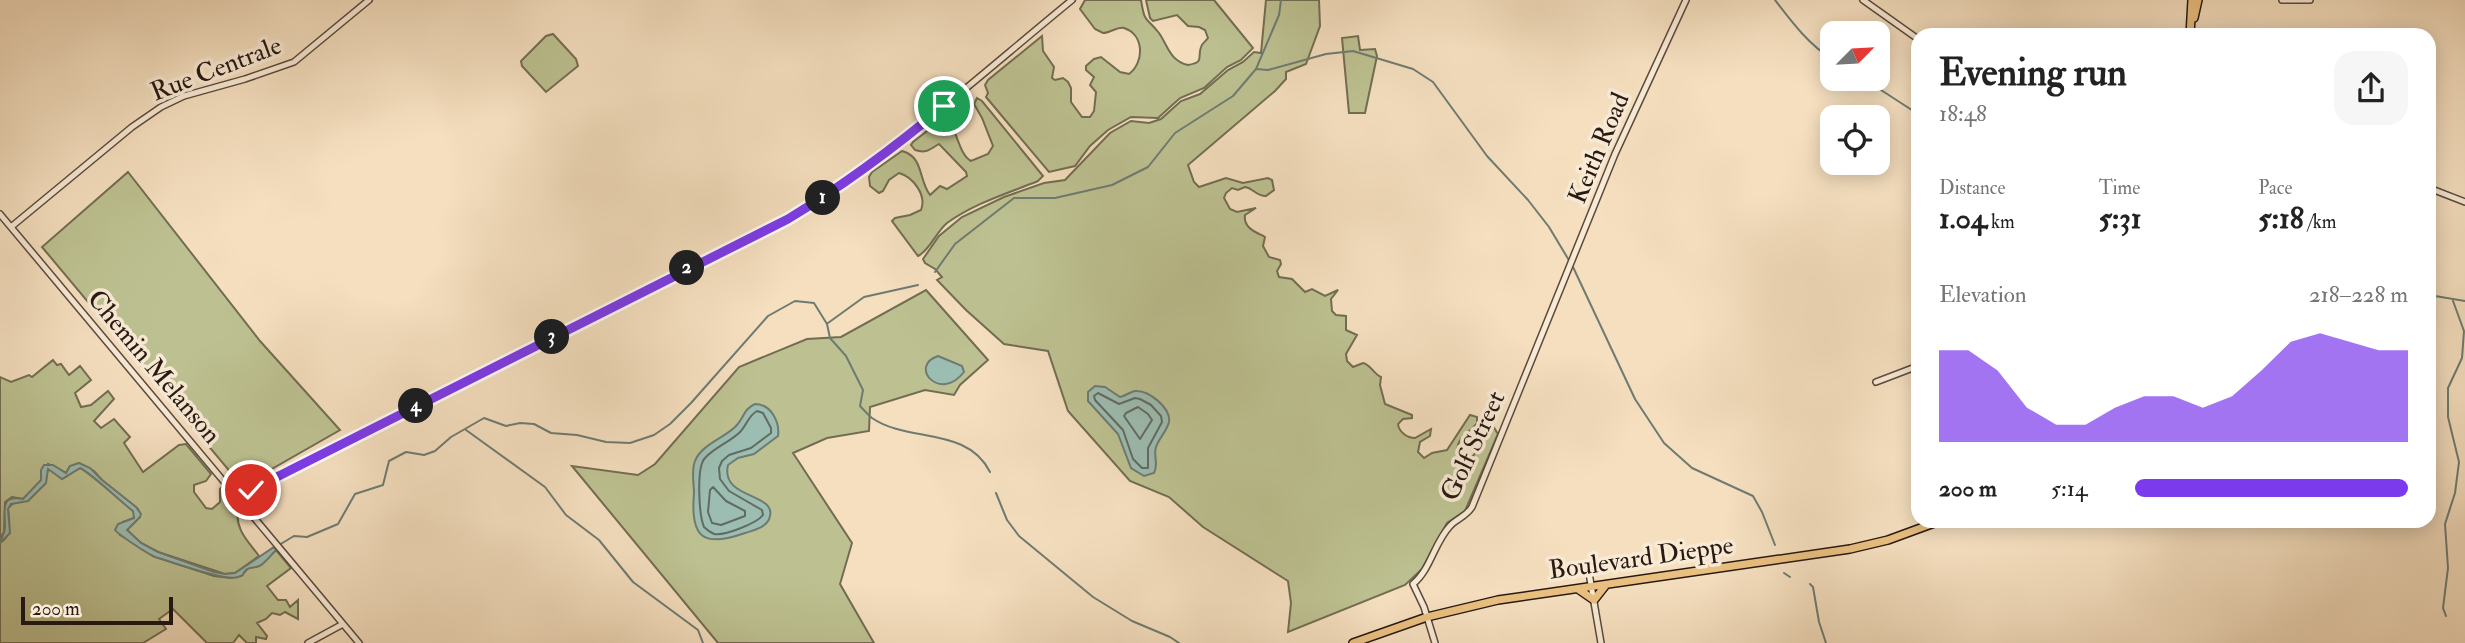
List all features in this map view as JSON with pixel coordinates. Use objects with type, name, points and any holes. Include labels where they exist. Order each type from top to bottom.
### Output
[{"type":"main road","points":[[2190,28],[2192,0]]},
{"type":"main road","points":[[2192,28],[2198,3]]},
{"type":"main road","name":"Boulevard Dieppe","points":[[1353,643],[1427,617],[1498,600],[1850,549],[1888,540],[1921,528]]},
{"type":"main road","points":[[1578,589],[1594,600],[1605,586]]},
{"type":"street","name":"Rue Centrale","points":[[11,227],[132,127],[161,107],[184,96],[294,62],[369,0]]},
{"type":"street","points":[[238,498],[788,219],[899,144],[1072,0]]},
{"type":"street","name":"Keith Road","points":[[1552,312],[1615,154],[1686,0]]},
{"type":"street","points":[[1863,0],[1911,34]]},
{"type":"street","points":[[2282,0],[2310,0]]},
{"type":"street","points":[[2436,191],[2465,202]]},
{"type":"street","name":"Chemin Melanson","points":[[0,214],[359,643]]},
{"type":"street","name":"Golf Street","points":[[1427,617],[1413,584],[1426,569],[1449,526],[1466,516],[1472,507],[1552,312]]},
{"type":"street","points":[[1876,382],[1911,369]]},
{"type":"street","points":[[1590,573],[1601,643]]},
{"type":"street","points":[[1427,617],[1435,643]]},
{"type":"street","points":[[307,643],[343,624]]},
{"type":"green space","points":[[1085,0],[1141,0],[1145,17],[1170,52],[1177,60],[1188,65],[1199,61],[1202,46],[1208,38],[1205,30],[1188,26],[1177,15],[1153,21],[1146,0],[1214,0],[1253,48],[1204,88],[1180,98],[1158,118],[1131,117],[1108,130],[1090,146],[1075,166],[1049,172],[986,97],[988,93],[985,85],[1042,36],[1043,51],[1054,67],[1052,78],[1063,78],[1068,82],[1071,102],[1082,117],[1090,117],[1094,111],[1096,92],[1090,85],[1094,77],[1086,70],[1086,66],[1101,57],[1120,72],[1129,74],[1138,63],[1140,50],[1136,37],[1124,28],[1103,33],[1095,29],[1080,9]]},
{"type":"green space","points":[[1266,0],[1319,0],[1320,26],[1306,64],[1286,72],[1286,79],[1275,91],[1188,165],[1194,182],[1199,187],[1226,178],[1243,183],[1268,178],[1272,180],[1274,190],[1266,196],[1245,187],[1238,190],[1232,188],[1224,198],[1230,209],[1237,212],[1256,208],[1245,215],[1246,223],[1265,237],[1263,246],[1269,257],[1280,260],[1277,271],[1279,277],[1292,279],[1305,292],[1312,289],[1325,296],[1338,290],[1331,299],[1332,311],[1336,315],[1346,316],[1346,330],[1357,335],[1346,354],[1347,361],[1353,367],[1363,363],[1368,365],[1381,377],[1380,385],[1385,404],[1412,415],[1412,418],[1403,419],[1398,424],[1404,434],[1415,438],[1431,429],[1430,436],[1420,442],[1418,452],[1424,458],[1447,450],[1470,415],[1477,417],[1477,423],[1460,441],[1457,450],[1461,454],[1472,457],[1482,444],[1479,429],[1483,425],[1493,426],[1498,434],[1465,511],[1447,523],[1422,569],[1405,585],[1288,632],[1291,603],[1288,581],[1203,527],[1169,497],[1130,481],[1068,411],[1048,351],[1004,344],[937,280],[942,277],[923,259],[939,236],[962,217],[1004,197],[1044,183],[1065,180],[1110,133],[1131,121],[1149,123],[1161,119],[1181,101],[1200,94],[1254,52],[1261,53]]},
{"type":"green space","points":[[553,34],[576,59],[578,66],[546,92],[522,66],[521,61],[546,36]]},
{"type":"green space","points":[[1358,36],[1360,50],[1375,49],[1377,56],[1365,113],[1349,113],[1342,38]]},
{"type":"green space","points":[[977,98],[1043,176],[1038,181],[991,199],[947,223],[918,256],[892,221],[921,210],[922,198],[917,187],[909,178],[899,173],[889,180],[879,193],[870,186],[869,177],[902,151],[914,158],[930,195],[940,186],[947,189],[967,176],[939,144],[923,151],[915,150],[911,145],[962,104],[968,113],[959,117],[952,127],[962,151],[971,161],[988,154],[993,146],[974,104]]},
{"type":"green space","points":[[128,172],[260,341],[340,430],[242,486],[42,247]]},
{"type":"green space","points":[[926,290],[988,360],[960,385],[954,395],[925,390],[870,407],[869,431],[827,438],[793,453],[852,543],[840,584],[874,643],[718,643],[572,466],[638,475],[655,464],[739,367],[807,339],[841,337]]},
{"type":"green space","points":[[53,360],[57,365],[61,364],[69,375],[80,366],[91,380],[75,393],[81,407],[91,405],[108,391],[114,399],[94,421],[101,428],[114,419],[130,437],[124,443],[143,472],[179,445],[186,444],[211,474],[206,481],[194,485],[194,492],[206,508],[212,509],[220,502],[222,487],[238,510],[238,524],[243,535],[259,556],[235,573],[225,574],[158,552],[141,543],[127,530],[140,517],[138,509],[94,471],[79,463],[70,466],[66,473],[48,464],[42,480],[23,499],[12,497],[5,502],[4,532],[0,538],[0,377],[11,382],[29,375],[32,377]]},
{"type":"green space","points":[[80,468],[117,497],[135,513],[134,518],[123,522],[120,535],[153,556],[214,576],[231,578],[242,575],[248,568],[261,565],[276,550],[291,568],[267,586],[278,600],[286,600],[290,607],[298,600],[298,619],[285,612],[280,615],[272,613],[257,623],[267,636],[266,639],[256,637],[256,643],[247,643],[239,635],[233,643],[207,643],[173,609],[159,619],[166,629],[143,643],[0,643],[0,543],[9,532],[8,508],[15,502],[32,497],[46,483],[46,472],[51,469],[62,479]]},
{"type":"water","points":[[938,356],[962,366],[964,372],[955,381],[937,383],[927,374],[926,367]]},
{"type":"water","points":[[1095,386],[1105,387],[1120,397],[1141,391],[1163,406],[1169,422],[1156,447],[1154,473],[1144,476],[1131,468],[1118,434],[1088,401],[1088,392]]},
{"type":"water","points":[[755,404],[770,410],[777,425],[778,436],[754,454],[738,458],[728,465],[728,476],[739,490],[765,503],[770,509],[769,520],[753,531],[709,539],[702,536],[694,520],[695,461],[702,450],[735,427]]},
{"type":"water","points":[[79,463],[90,468],[136,507],[140,517],[127,530],[141,543],[158,552],[225,574],[235,573],[274,547],[276,550],[259,566],[232,578],[155,557],[115,530],[118,524],[134,518],[133,511],[80,468],[62,479],[48,469],[46,483],[28,501],[11,504],[8,509],[10,533],[0,543],[5,529],[7,501],[23,499],[41,480],[44,465],[53,465],[66,473],[70,466]]},
{"type":"waterway","points":[[935,272],[955,244],[1014,198],[1055,198],[1112,185],[1148,167],[1175,133],[1233,96],[1256,69],[1279,15],[1281,0]]},
{"type":"waterway","points":[[1775,0],[1820,50]]},
{"type":"waterway","points":[[1256,69],[1268,70],[1326,54],[1353,51],[1413,69],[1433,82],[1487,156],[1549,227],[1570,262]]},
{"type":"waterway","points":[[1883,91],[1911,109]]},
{"type":"waterway","points":[[1573,267],[1635,399],[1664,443],[1692,468],[1753,496],[1775,545]]},
{"type":"waterway","points":[[828,323],[864,297],[918,285]]},
{"type":"waterway","points":[[2436,296],[2465,301]]},
{"type":"waterway","points":[[279,545],[294,536],[307,537],[338,524],[355,494],[383,485],[389,461],[406,452],[424,455],[435,451],[451,437],[484,418],[506,426],[534,424],[551,433],[577,435],[606,442],[630,443],[654,435],[670,424],[691,403],[768,316],[795,301],[814,303],[827,324],[830,338],[846,356],[863,390],[860,406],[870,417],[902,431],[952,441],[980,457],[990,472]]},
{"type":"waterway","points":[[2446,616],[2443,608],[2448,568],[2445,524],[2455,493],[2459,462],[2448,417],[2448,388],[2462,358],[2464,331],[2453,301]]},
{"type":"waterway","points":[[466,430],[545,487],[566,515],[599,540],[633,582],[698,630],[703,643]]},
{"type":"waterway","points":[[996,493],[1007,520],[1019,536],[1093,597],[1132,621],[1179,643]]},
{"type":"waterway","points":[[1784,573],[1790,577]]},
{"type":"waterway","points":[[1810,584],[1813,587],[1826,643]]},
{"type":"route","points":[[251,490],[788,219],[859,174],[944,106]]}]
